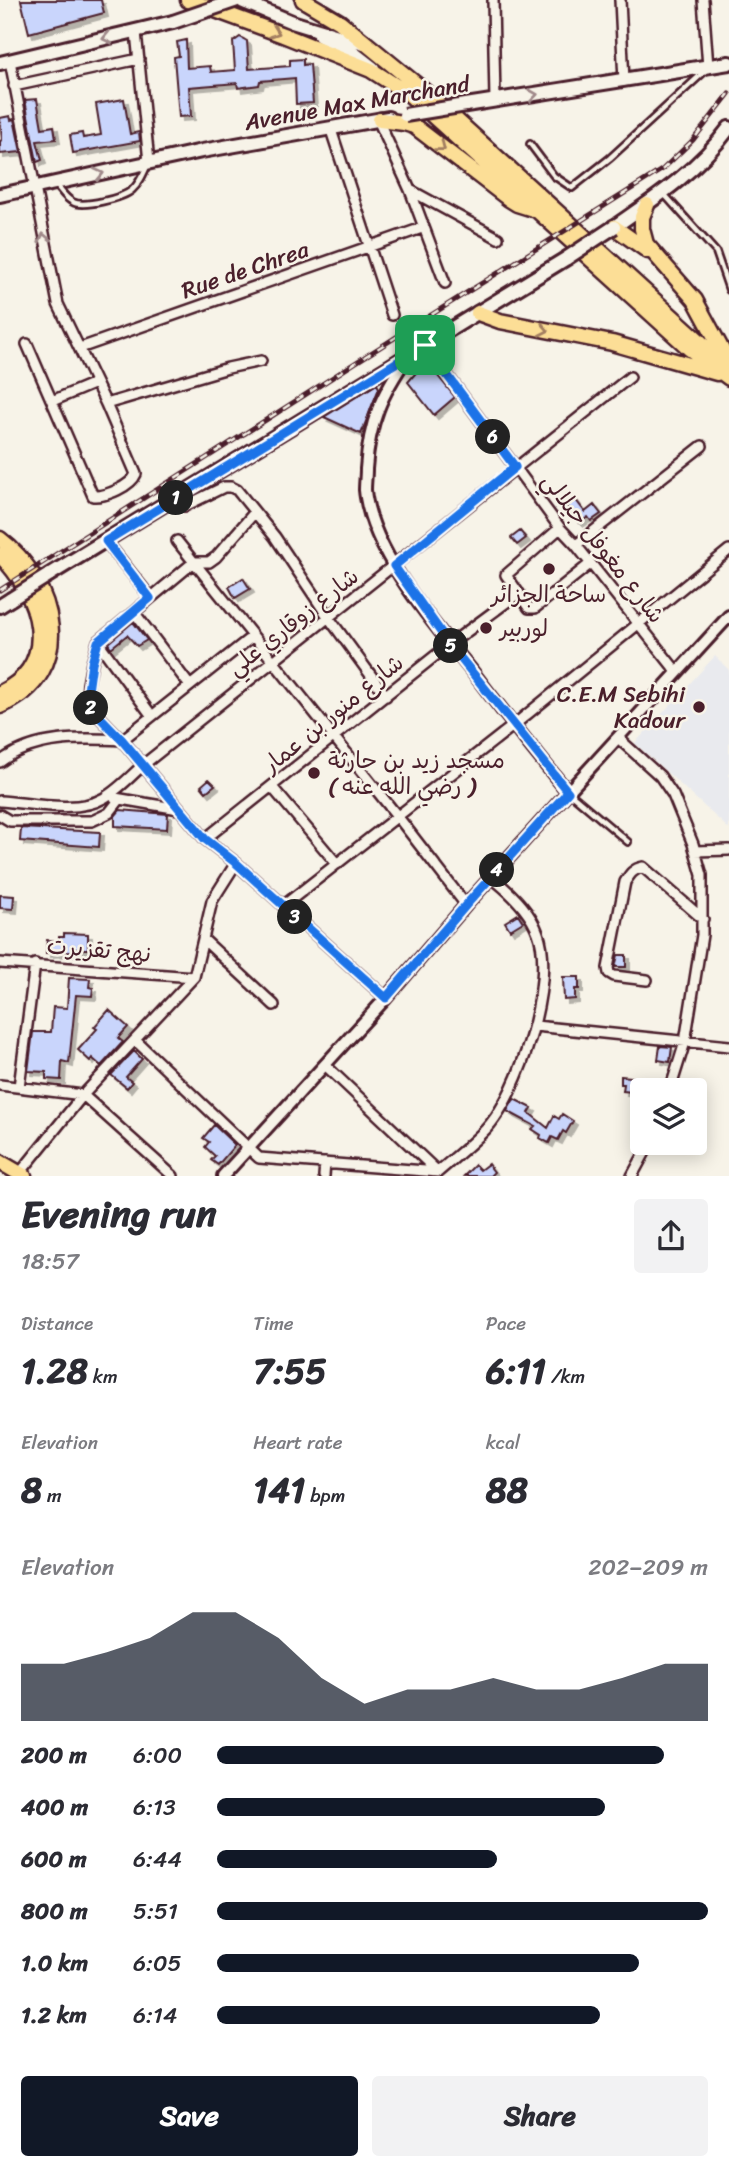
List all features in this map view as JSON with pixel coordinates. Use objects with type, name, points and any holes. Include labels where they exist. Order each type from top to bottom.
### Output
[{"type":"main road","points":[[188,0],[371,70],[410,95]]},
{"type":"main road","points":[[5,62],[173,22],[237,0],[292,22],[355,54],[410,95],[690,349],[728,370]]},
{"type":"main road","points":[[303,0],[340,22],[432,98],[728,370]]},
{"type":"main road","points":[[292,22],[373,48]]},
{"type":"main road","name":"Avenue Max Marchand","points":[[3,195],[149,162],[405,115],[718,66]]},
{"type":"main road","points":[[379,120],[404,122],[414,126],[513,202],[538,210]]},
{"type":"main road","points":[[6,603],[567,258],[647,205],[689,172],[718,144],[729,128]]},
{"type":"main road","points":[[647,205],[642,217],[646,244],[695,300],[707,320],[728,370]]},
{"type":"main road","points":[[614,227],[657,258]]},
{"type":"main road","points":[[478,313],[500,321],[728,370]]},
{"type":"main road","points":[[0,539],[22,562],[41,588],[48,607],[52,633],[48,656],[34,682],[18,697],[0,706]]},
{"type":"main road","points":[[0,555],[14,570],[31,599],[39,622],[40,635],[33,663],[15,684],[0,693]]},
{"type":"main road","points":[[0,1162],[22,1175]]},
{"type":"street","points":[[493,0],[495,100]]},
{"type":"street","points":[[620,0],[624,81]]},
{"type":"street","points":[[703,0],[718,66]]},
{"type":"street","points":[[135,32],[149,162]]},
{"type":"street","points":[[15,86],[139,59]]},
{"type":"street","points":[[5,62],[15,86],[58,304],[106,404],[136,477],[103,496],[93,496],[27,344]]},
{"type":"street","points":[[379,120],[410,190],[422,228],[445,283]]},
{"type":"street","points":[[331,130],[392,315]]},
{"type":"street","points":[[410,190],[498,238]]},
{"type":"street","name":"Rue de Chrea","points":[[80,348],[422,228]]},
{"type":"street","name":"شارع مغوفل جيلالي","points":[[425,345],[560,528],[677,673]]},
{"type":"street","points":[[409,355],[392,379],[377,410],[368,441],[365,490],[374,524],[394,566],[450,645],[568,792]]},
{"type":"street","points":[[106,404],[261,361]]},
{"type":"street","name":"شارع زوقاري علي","points":[[107,797],[143,765],[630,377]]},
{"type":"street","points":[[52,401],[95,383]]},
{"type":"street","points":[[576,545],[702,446]]},
{"type":"street","points":[[174,500],[186,506],[215,490],[231,486],[237,490],[275,537],[386,696]]},
{"type":"street","points":[[254,513],[216,557],[209,562],[194,562],[98,642],[87,698],[90,707],[122,740],[205,839],[236,863],[386,998]]},
{"type":"street","points":[[560,528],[507,573],[507,577],[529,608],[534,608],[590,564]]},
{"type":"street","points":[[106,541],[150,598]]},
{"type":"street","points":[[177,541],[275,661],[466,905]]},
{"type":"street","points":[[283,906],[398,817],[729,550]]},
{"type":"street","name":"شارع منور بن عمار","points":[[205,839],[519,593]]},
{"type":"street","points":[[134,612],[190,686]]},
{"type":"street","points":[[223,1176],[729,616]]},
{"type":"street","points":[[0,762],[7,756],[44,742],[82,738],[122,740],[253,636]]},
{"type":"street","points":[[98,642],[152,716]]},
{"type":"street","points":[[618,738],[660,776],[673,795],[702,875],[702,935],[685,1042],[674,1078]]},
{"type":"street","points":[[272,787],[337,864]]},
{"type":"street","points":[[0,801],[70,806],[91,804],[107,797],[179,808]]},
{"type":"street","points":[[0,815],[10,821],[92,821],[109,813],[120,799]]},
{"type":"street","points":[[695,850],[729,850]]},
{"type":"street","points":[[22,1175],[83,1095],[194,977],[212,901],[236,863]]},
{"type":"street","points":[[647,980],[614,976],[609,973],[608,968],[622,892],[631,873],[643,867],[703,919]]},
{"type":"street","points":[[135,1040],[259,1158],[325,1163],[387,1172],[440,1174],[486,1129],[509,1094],[535,1026],[543,981],[538,933],[510,892],[491,877]]},
{"type":"street","points":[[203,939],[274,1005]]},
{"type":"street","name":"نهج تقزيرت","points":[[0,963],[194,977]]},
{"type":"street","points":[[19,1087],[36,964]]},
{"type":"street","points":[[535,1026],[729,1046]]},
{"type":"street","points":[[325,1065],[440,1174]]},
{"type":"street","points":[[0,1085],[83,1095],[173,1176]]},
{"type":"street","points":[[632,1176],[643,1155]]},
{"type":"street","points":[[324,1176],[325,1163]]},
{"type":"lane","points":[[530,144],[554,176],[572,188],[718,66]]},
{"type":"lane","points":[[55,185],[76,204],[84,205],[121,196],[134,189],[149,162]]},
{"type":"lane","points":[[662,192],[716,252],[729,290]]},
{"type":"lane","points":[[568,792],[628,842]]},
{"type":"shaded area","name":"C.E.M Sebihi Kadour","points":[[715,656],[729,670],[729,829],[635,743]]},
{"type":"building","points":[[21,0],[101,0],[104,13],[29,33]]},
{"type":"building","points":[[240,37],[247,41],[249,69],[290,66],[290,60],[303,59],[303,65],[310,64],[313,103],[296,104],[295,78],[260,81],[259,85],[238,88],[237,83],[189,87],[191,116],[179,117],[174,57],[179,56],[177,42],[186,40],[187,68],[210,66],[211,72],[235,70],[233,42]]},
{"type":"building","points":[[37,99],[42,128],[54,126],[56,139],[37,141],[42,160],[37,162],[25,100]]},
{"type":"building","points":[[124,99],[130,134],[139,132],[140,141],[73,153],[70,135],[82,133],[83,138],[101,135],[96,104]]},
{"type":"building","points":[[10,116],[11,120],[14,119],[21,152],[0,154],[0,118]]},
{"type":"building","points":[[426,361],[455,397],[434,415],[408,382]]},
{"type":"building","points":[[377,384],[379,388],[361,434],[324,417]]},
{"type":"building","points":[[572,495],[585,512],[594,505],[601,514],[591,521],[588,517],[579,523],[563,501]]},
{"type":"building","points":[[520,531],[526,538],[517,545],[511,538]]},
{"type":"building","points":[[243,578],[250,589],[235,598],[229,587]]},
{"type":"building","points":[[133,622],[147,640],[137,646],[127,635],[111,648],[108,643]]},
{"type":"building","points":[[209,779],[215,785],[206,792],[201,786]]},
{"type":"building","points":[[120,810],[168,814],[167,829],[115,826],[115,816]]},
{"type":"building","points":[[21,828],[100,832],[99,847],[20,841]]},
{"type":"building","points":[[0,895],[14,896],[13,909],[0,908]]},
{"type":"building","points":[[518,914],[523,922],[510,930],[505,922]]},
{"type":"building","points":[[64,933],[88,934],[88,949],[46,953],[47,940],[59,941],[59,937],[64,937]]},
{"type":"building","points":[[618,955],[626,955],[626,967],[615,967]]},
{"type":"building","points":[[563,977],[579,977],[579,989],[575,989],[575,999],[564,1000]]},
{"type":"building","points":[[69,978],[90,979],[92,996],[76,995],[69,1063],[62,1061],[61,1080],[46,1079],[46,1072],[28,1071],[33,1032],[51,1032],[53,1007],[67,1008]]},
{"type":"building","points":[[109,1010],[128,1027],[118,1038],[123,1042],[101,1066],[92,1058],[90,1061],[78,1050],[97,1029],[94,1027]]},
{"type":"building","points":[[660,1046],[672,1047],[670,1062],[658,1060]]},
{"type":"building","points":[[134,1051],[142,1059],[126,1077],[132,1082],[127,1088],[111,1075]]},
{"type":"building","points":[[621,1076],[640,1078],[630,1078],[630,1092],[623,1091],[624,1084],[621,1084]]},
{"type":"building","points":[[514,1099],[532,1108],[529,1113],[548,1128],[554,1116],[559,1119],[562,1114],[573,1121],[566,1133],[563,1131],[558,1140],[552,1137],[549,1143],[532,1129],[535,1126],[507,1111]]},
{"type":"building","points":[[214,1125],[235,1145],[218,1165],[211,1160],[215,1156],[205,1147],[209,1142],[203,1138]]},
{"type":"building","points":[[488,1164],[494,1172],[490,1176],[464,1176],[475,1165],[480,1170]]},
{"type":"railway","points":[[0,590],[663,169],[693,140],[729,94]]},
{"type":"place","name":"ساحة الجزائر","points":[[549,569]]},
{"type":"place","name":"لوربير","points":[[486,628]]},
{"type":"place","name":"C.E.M Sebihi Kadour","points":[[699,707]]},
{"type":"place","name":"مسجد زيد بن حارثة ( رضي الله عنه )","points":[[314,773]]},
{"type":"route","points":[[425,345],[515,467],[394,566],[450,645],[568,792],[386,998],[236,863],[205,839],[122,740],[90,707],[87,698],[98,642],[150,598],[106,541],[425,345]]}]
